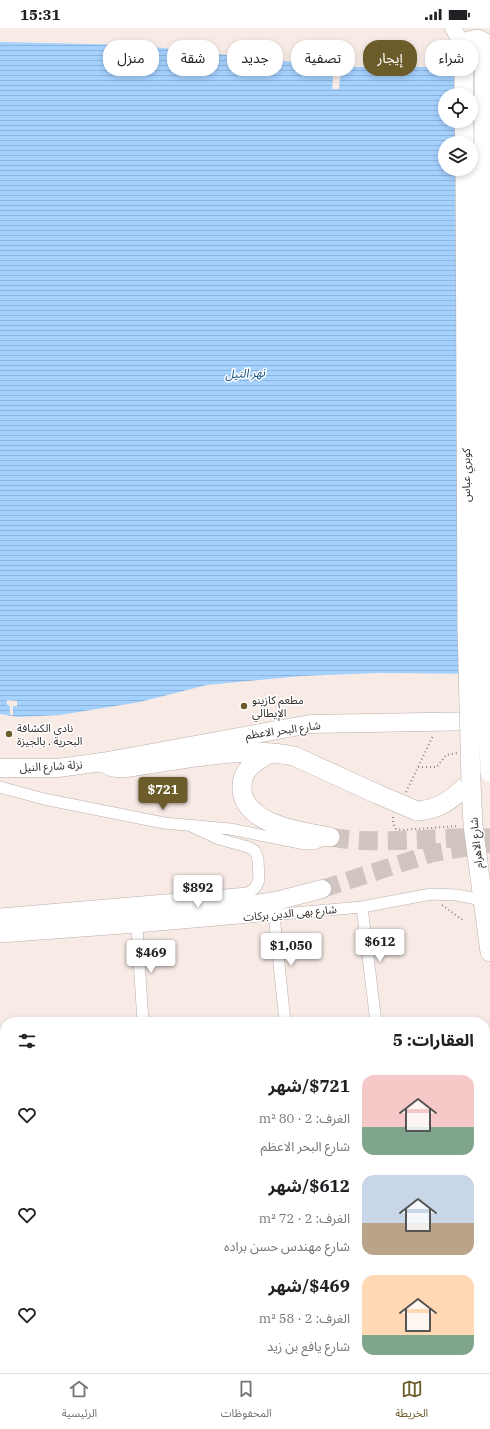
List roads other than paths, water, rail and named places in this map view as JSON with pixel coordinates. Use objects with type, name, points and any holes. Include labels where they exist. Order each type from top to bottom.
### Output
[{"type":"highway","points":[[471,40],[488,39]]},
{"type":"highway","name":"كوبري عباس","points":[[488,39],[484,64],[483,325],[484,618],[490,772]]},
{"type":"highway","points":[[464,76],[464,88]]},
{"type":"highway","name":"كوبري عباس","points":[[465,176],[467,612],[471,782]]},
{"type":"highway","points":[[270,753],[255,762],[245,772],[242,782],[242,796],[249,808],[262,819],[279,826],[330,837]]},
{"type":"highway","points":[[102,762],[113,767],[122,768],[224,754],[270,753],[294,756],[417,811],[429,811],[441,806],[471,782]]},
{"type":"highway","name":"شارع الاهرام","points":[[471,782],[473,825],[490,952]]},
{"type":"main road","points":[[453,28],[458,40]]},
{"type":"main road","name":"شارع البحر الاعظم","points":[[102,762],[310,724],[490,720]]},
{"type":"main road","name":"نزلة شارع النيل","points":[[0,768],[58,768],[102,762]]},
{"type":"main road","name":"شارع بهى الدين بركات","points":[[0,925],[35,928],[254,904],[276,901],[322,889]]},
{"type":"street","points":[[0,787],[44,798],[164,823],[230,829],[305,844],[314,844],[330,837]]},
{"type":"street","points":[[0,914],[248,893],[255,888],[259,875],[258,859],[255,851],[248,847],[219,839],[191,826]]},
{"type":"street","name":"شارع بهى الدين بركات","points":[[0,937],[35,928],[137,927],[362,907],[431,894],[457,895],[482,900]]},
{"type":"street","points":[[362,907],[375,1017]]},
{"type":"street","points":[[274,915],[284,1017]]},
{"type":"street","points":[[137,927],[143,1017]]},
{"type":"water","name":"نهر النيل","points":[[0,42],[103,44],[103,76],[159,76],[159,48],[167,49],[167,76],[219,76],[219,54],[227,55],[227,76],[283,76],[283,61],[291,62],[291,76],[355,76],[355,67],[363,67],[363,76],[417,76],[417,67],[425,67],[425,76],[478,76],[478,67],[490,67],[490,674],[379,673],[301,676],[207,685],[140,702],[60,715],[18,717],[0,714]]},
{"type":"tunnel","points":[[330,837],[370,841],[490,838]]},
{"type":"tunnel","points":[[322,889],[433,853],[490,844]]},
{"type":"place","name":"مطعم كازينو الإيطالي","points":[[244,706]]},
{"type":"place","name":"نادى الكشافة البحرية . بالجيزة","points":[[9,734]]}]
